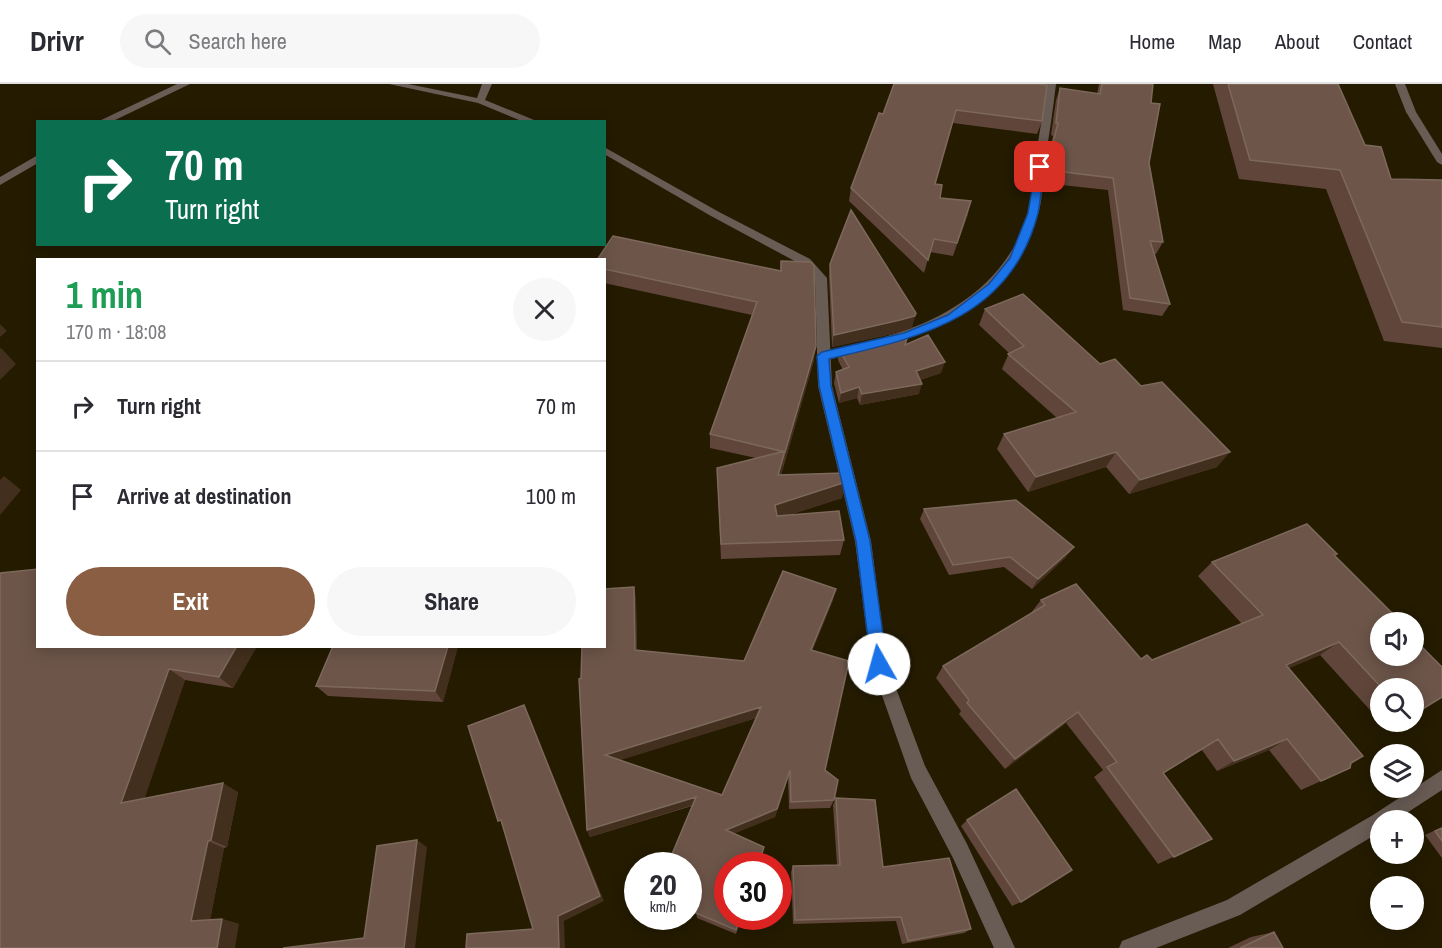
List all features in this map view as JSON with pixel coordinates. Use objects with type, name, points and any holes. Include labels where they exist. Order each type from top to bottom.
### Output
[{"type":"street","points":[[106,120],[185,84]]},
{"type":"street","points":[[394,84],[480,101],[529,120]]},
{"type":"street","points":[[480,101],[487,84]]},
{"type":"street","points":[[875,344],[907,336],[952,317],[993,287],[1014,259],[1033,213],[1050,84]]},
{"type":"street","points":[[1400,84],[1411,112],[1442,162]]},
{"type":"street","points":[[606,151],[715,214],[806,262],[816,269],[821,278],[828,355],[825,386],[863,541],[879,664],[918,771],[960,851],[1005,948]]},
{"type":"street","points":[[0,182],[36,159]]},
{"type":"street","points":[[1395,810],[1442,779]]},
{"type":"street","points":[[1129,948],[1233,908],[1370,826]]},
{"type":"building","points":[[894,84],[1047,85],[1042,121],[956,110],[935,184],[942,185],[940,198],[971,201],[957,243],[934,239],[928,260],[851,188],[879,113],[883,114]]},
{"type":"building","points":[[1102,84],[1153,84],[1151,103],[1160,104],[1149,163],[1163,242],[1150,241],[1170,304],[1130,298],[1113,178],[1056,171],[1053,142],[1058,123],[1056,123],[1060,88],[1100,94]]},
{"type":"building","points":[[1228,84],[1338,84],[1365,145],[1381,147],[1391,179],[1442,180],[1442,327],[1402,322],[1340,170],[1250,160]]},
{"type":"building","points":[[851,210],[916,313],[915,316],[834,335],[830,264]]},
{"type":"building","points":[[613,236],[781,271],[781,261],[811,262],[814,266],[816,346],[785,452],[710,434],[757,302],[606,269],[606,258],[598,258]]},
{"type":"building","points":[[1023,294],[1100,364],[1115,359],[1141,386],[1162,382],[1230,452],[1140,480],[1116,452],[1036,477],[1004,434],[1076,412],[1008,354],[1024,346],[985,309]]},
{"type":"building","points":[[909,332],[905,345],[928,335],[945,362],[916,371],[922,384],[862,394],[859,387],[841,393],[836,372],[849,367],[839,349]]},
{"type":"building","points":[[785,451],[778,475],[844,473],[846,482],[775,505],[777,516],[839,511],[844,540],[721,544],[717,468]]},
{"type":"building","points":[[1016,500],[1074,547],[1038,579],[1010,557],[953,565],[924,509]]},
{"type":"building","points":[[1307,524],[1337,554],[1334,555],[1391,612],[1370,612],[1370,666],[1424,666],[1424,649],[1442,667],[1442,697],[1424,708],[1424,678],[1373,678],[1339,642],[1286,665],[1363,756],[1351,763],[1350,768],[1321,781],[1287,739],[1234,761],[1218,739],[1163,773],[1212,839],[1174,857],[1107,767],[1117,762],[1078,712],[1015,759],[967,703],[969,700],[943,666],[1045,605],[1041,600],[1076,584],[1141,659],[1147,655],[1152,660],[1263,615],[1212,562]]},
{"type":"building","points":[[36,569],[36,648],[236,648],[219,677],[169,669],[121,803],[223,783],[191,921],[222,919],[217,948],[0,948],[0,573]]},
{"type":"building","points":[[783,571],[836,589],[811,650],[849,661],[825,770],[838,780],[834,800],[791,802],[790,770],[777,809],[726,830],[764,847],[762,852],[714,852],[714,921],[702,916],[702,852],[673,852],[696,797],[587,830],[579,679],[581,678],[582,648],[606,648],[606,589],[634,587],[635,650],[744,661]],"holes":[[[761,707],[722,795],[605,755]]]},
{"type":"building","points":[[332,648],[447,648],[435,691],[316,686]]},
{"type":"building","points":[[524,705],[600,896],[558,916],[559,948],[466,948],[467,934],[533,929],[501,820],[498,821],[468,726]]},
{"type":"building","points":[[1016,789],[1072,870],[1021,902],[967,820]]},
{"type":"building","points":[[836,798],[875,800],[883,867],[949,858],[971,929],[908,941],[901,917],[795,920],[793,866],[840,865]]},
{"type":"building","points":[[1442,828],[1442,841],[1435,831]]},
{"type":"building","points":[[417,840],[404,948],[283,948],[364,938],[377,846]]},
{"type":"building","points":[[1274,932],[1283,948],[1240,948]]},
{"type":"route","points":[[879,664],[863,541],[825,386],[822,356],[907,336],[952,317],[993,287],[1014,259],[1033,213],[1040,167]]}]
